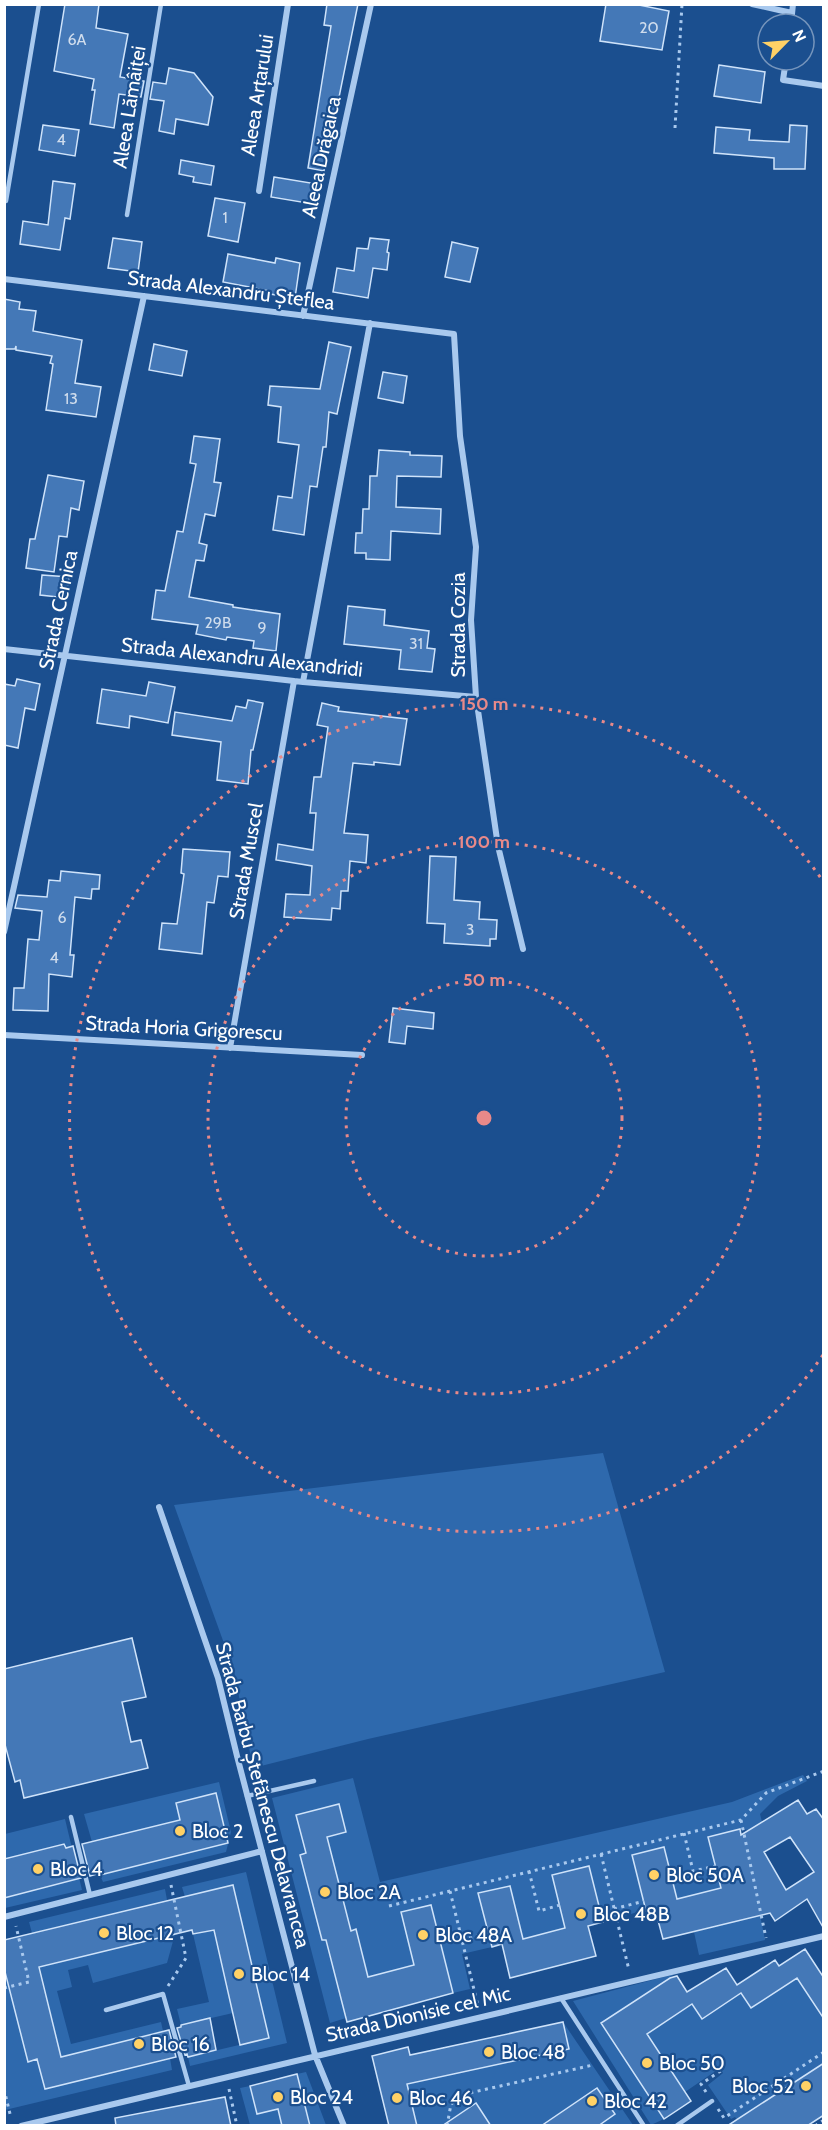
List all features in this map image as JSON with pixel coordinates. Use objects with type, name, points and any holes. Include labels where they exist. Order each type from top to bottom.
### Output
[{"type":"street","name":"Aleea Arțarului","points":[[259,191],[288,4]]},
{"type":"street","name":"Aleea Drăgaica","points":[[303,316],[371,4]]},
{"type":"street","points":[[752,4],[788,12]]},
{"type":"street","points":[[784,72],[783,80],[824,86]]},
{"type":"street","name":"Strada Alexandru Șteflea","points":[[4,279],[454,334]]},
{"type":"street","name":"Strada Cernica","points":[[4,932],[144,296]]},
{"type":"street","points":[[303,682],[370,323]]},
{"type":"street","name":"Strada Cozia","points":[[454,334],[460,436],[476,547],[471,620],[476,697],[498,846],[524,949]]},
{"type":"street","name":"Strada Alexandru Alexandridi","points":[[4,649],[303,682],[476,697]]},
{"type":"street","name":"Strada Muscel","points":[[230,1048],[294,681]]},
{"type":"street","name":"Strada Horia Grigorescu","points":[[4,1035],[363,1055]]},
{"type":"street","name":"Strada Barbu Ștefănescu Delavrancea","points":[[159,1507],[218,1678],[315,2055],[344,2126]]},
{"type":"street","points":[[4,1917],[262,1851]]},
{"type":"street","name":"Strada Dionisie cel Mic","points":[[21,2126],[824,1936]]},
{"type":"lane","points":[[6,201],[39,4]]},
{"type":"lane","name":"Aleea Lămâiței","points":[[127,215],[161,4]]},
{"type":"lane","points":[[247,1796],[314,1781]]},
{"type":"lane","points":[[71,1817],[90,1895]]},
{"type":"lane","points":[[106,2010],[163,1994],[189,2085]]},
{"type":"lane","points":[[561,1998],[644,2126]]},
{"type":"lane","points":[[676,2126],[712,2101]]},
{"type":"path","points":[[675,128],[682,4]]},
{"type":"path","points":[[389,1906],[741,1820],[766,1793],[824,1771]]},
{"type":"path","points":[[741,1820],[768,1949]]},
{"type":"path","points":[[684,1833],[693,1872],[716,1866]]},
{"type":"path","points":[[601,1854],[632,1981]]},
{"type":"path","points":[[529,1871],[539,1911],[560,1905]]},
{"type":"path","points":[[163,1994],[186,1958],[169,1875]]},
{"type":"path","points":[[450,1891],[481,2016]]},
{"type":"path","points":[[614,1909],[644,1901]]},
{"type":"path","points":[[4,1988],[29,1982],[14,1914]]},
{"type":"path","points":[[462,1940],[488,1933]]},
{"type":"path","points":[[722,2070],[701,2084],[724,2118],[824,2052]]},
{"type":"path","points":[[447,2126],[451,2104],[465,2094],[603,2063]]},
{"type":"path","points":[[226,2077],[237,2126]]},
{"type":"path","points":[[4,2089],[13,2126]]},
{"type":"path","points":[[815,2126],[824,2120]]},
{"type":"shaded area","points":[[603,1453],[665,1672],[368,1739],[253,1768],[234,1671],[174,1505]]},
{"type":"shaded area","points":[[803,1775],[807,1781],[778,1796],[760,1814],[762,1822],[750,1830],[740,1829],[721,1888],[603,1922],[589,1866],[552,1875],[565,1928],[523,1939],[510,1886],[479,1893],[492,1947],[462,1954],[470,1989],[453,1993],[431,1905],[414,1965],[375,1975],[372,1992],[356,1930],[351,1931],[327,1837],[346,1832],[296,1815],[306,1853],[300,1855],[322,1940],[326,1940],[346,2018],[330,2023],[272,1798],[353,1778],[380,1882],[732,1802]]},
{"type":"shaded area","points":[[219,1782],[231,1832],[226,1852],[103,1882],[100,1875],[228,1843],[216,1794],[176,1803],[180,1820],[92,1842],[84,1814]]},
{"type":"shaded area","points":[[65,1819],[82,1890],[5,1908],[5,1898],[74,1880],[64,1844],[5,1859],[5,1834]]},
{"type":"shaded area","points":[[246,1872],[287,2043],[190,2066],[188,2057],[269,2038],[233,1886],[185,1897],[182,1887]]},
{"type":"shaded area","points":[[754,1884],[765,1940],[699,1955],[694,1932],[749,1918]]},
{"type":"shaded area","points":[[165,1889],[167,1900],[32,1933],[29,1922]]},
{"type":"shaded area","points":[[214,1930],[233,2013],[181,2025],[177,2009],[209,2002],[193,1934]]},
{"type":"shaded area","points":[[175,1934],[167,1963],[93,1983],[88,1965],[68,1970],[72,1987],[57,1991],[71,2044],[161,2022],[163,2031],[61,2057],[40,1967]]},
{"type":"shaded area","points":[[5,1969],[28,2061],[37,2059],[45,2089],[170,2058],[172,2070],[5,2110]]},
{"type":"shaded area","points":[[675,1974],[601,2023],[664,2119],[651,2125],[573,2001]]},
{"type":"shaded area","points":[[797,1978],[823,2019],[823,2063],[752,2109],[760,2121],[741,2125],[735,2117],[731,2119],[708,2085],[723,2073],[720,2068],[685,2092],[647,2034],[692,2004],[702,2019],[741,1993],[751,2008]]},
{"type":"shaded area","points":[[563,2022],[633,2125],[598,2125],[615,2114],[597,2088],[541,2125],[491,2125],[475,2103],[455,2117],[460,2125],[417,2125],[404,2071],[416,2082],[568,2049]]},
{"type":"shaded area","points":[[306,2072],[326,2125],[310,2125],[297,2074]]},
{"type":"shaded area","points":[[250,2086],[257,2114],[278,2109],[282,2125],[250,2125],[240,2088]]},
{"type":"building","points":[[65,4],[99,4],[96,28],[128,34],[120,77],[144,81],[141,97],[119,94],[114,128],[90,124],[95,90],[92,90],[94,79],[54,71]]},
{"type":"building","points":[[327,4],[358,4],[324,171],[308,168],[331,26],[324,25]]},
{"type":"building","points":[[606,4],[634,4],[669,11],[662,50],[600,41]]},
{"type":"building","points":[[719,65],[765,72],[761,103],[714,96]]},
{"type":"building","points":[[169,68],[194,73],[213,97],[208,125],[176,119],[174,134],[159,131],[164,101],[150,99],[153,82],[166,84]]},
{"type":"building","points":[[43,125],[79,130],[75,156],[39,150]]},
{"type":"building","points":[[790,125],[807,126],[805,169],[774,169],[774,158],[714,153],[716,127],[750,130],[749,140],[789,142]]},
{"type":"building","points":[[181,160],[214,166],[211,185],[193,182],[194,177],[179,174]]},
{"type":"building","points":[[274,177],[317,184],[313,204],[271,197]]},
{"type":"building","points":[[53,181],[75,184],[70,219],[65,218],[60,250],[20,244],[23,221],[48,225]]},
{"type":"building","points":[[215,198],[245,203],[238,242],[208,236]]},
{"type":"building","points":[[113,238],[142,242],[138,272],[108,268]]},
{"type":"building","points":[[370,238],[389,240],[387,252],[389,253],[387,270],[373,268],[368,298],[333,292],[337,268],[354,271],[357,248],[368,249]]},
{"type":"building","points":[[452,242],[478,248],[470,282],[445,277]]},
{"type":"building","points":[[228,254],[275,263],[276,258],[300,263],[295,298],[223,282]]},
{"type":"building","points":[[4,299],[20,302],[19,309],[36,311],[33,331],[82,340],[75,383],[101,387],[96,417],[46,410],[53,364],[50,363],[52,356],[16,350],[16,346],[15,349],[4,349]]},
{"type":"building","points":[[329,342],[351,347],[337,414],[329,412],[326,447],[323,447],[317,487],[310,486],[304,535],[273,530],[278,496],[292,498],[299,445],[278,442],[281,407],[268,405],[270,386],[320,389]]},
{"type":"building","points":[[154,344],[187,351],[182,376],[149,370]]},
{"type":"building","points":[[383,372],[407,376],[403,403],[378,398]]},
{"type":"building","points":[[194,436],[220,439],[214,482],[221,483],[215,516],[205,514],[199,543],[207,545],[204,561],[196,560],[189,597],[280,614],[276,651],[253,648],[254,641],[227,637],[226,640],[196,634],[198,625],[152,619],[156,590],[165,591],[177,531],[183,532],[196,464],[190,463]]},
{"type":"building","points":[[379,450],[410,452],[410,455],[442,456],[441,477],[397,476],[396,507],[441,509],[440,534],[391,531],[390,560],[366,559],[366,553],[355,553],[356,533],[362,533],[363,509],[369,509],[370,476],[377,476]]},
{"type":"building","points":[[48,475],[84,481],[79,510],[71,508],[67,537],[59,536],[54,572],[26,568],[30,539],[35,539]]},
{"type":"building","points":[[42,575],[69,577],[67,598],[40,595]]},
{"type":"building","points":[[348,606],[385,610],[384,625],[429,631],[427,648],[435,649],[432,672],[399,669],[401,650],[344,644]]},
{"type":"building","points":[[17,679],[40,684],[35,710],[25,708],[18,748],[4,745],[4,684],[15,686]]},
{"type":"building","points":[[149,682],[175,687],[168,723],[130,716],[129,728],[97,723],[102,689],[146,696]]},
{"type":"building","points":[[248,700],[263,703],[253,750],[251,750],[248,784],[217,780],[221,742],[172,735],[175,712],[232,721],[236,706],[246,708]]},
{"type":"building","points":[[322,703],[339,707],[338,711],[407,719],[400,765],[374,762],[374,765],[353,763],[344,833],[368,835],[366,863],[350,861],[348,891],[341,891],[340,909],[332,908],[331,920],[284,917],[286,894],[310,895],[312,866],[276,860],[278,844],[313,850],[316,813],[310,813],[314,777],[321,777],[328,727],[317,725]]},
{"type":"building","points":[[183,849],[230,852],[228,877],[218,876],[214,903],[207,902],[202,954],[159,949],[162,923],[177,924],[184,874],[181,873]]},
{"type":"building","points":[[430,856],[456,857],[454,900],[480,902],[479,919],[497,920],[496,939],[490,939],[490,946],[444,943],[445,924],[427,923]]},
{"type":"building","points":[[61,871],[100,875],[99,889],[92,889],[91,899],[75,897],[70,955],[74,955],[72,977],[49,974],[48,1011],[13,1010],[14,988],[24,988],[28,939],[39,940],[42,911],[15,908],[18,895],[47,897],[49,880],[60,881]]},
{"type":"building","points":[[393,1008],[434,1013],[433,1029],[407,1026],[405,1044],[389,1042]]},
{"type":"building","points":[[132,1638],[146,1697],[122,1702],[131,1742],[141,1740],[148,1768],[24,1798],[20,1780],[15,1782],[4,1741],[4,1669]]},
{"type":"building","name":"Bloc 2","points":[[216,1793],[228,1843],[90,1876],[82,1844],[180,1820],[176,1803]]},
{"type":"building","points":[[798,1800],[807,1814],[816,1809],[824,1820],[824,1929],[807,1899],[775,1921],[770,1913],[663,1939],[655,1909],[646,1911],[632,1855],[664,1847],[677,1899],[721,1888],[708,1837],[740,1829],[741,1835]],"holes":[[[790,1837],[814,1872],[786,1890],[764,1852]]]},
{"type":"building","name":"Bloc 2A","points":[[339,1804],[346,1832],[327,1837],[351,1931],[356,1929],[368,1977],[414,1965],[401,1912],[431,1905],[453,1993],[347,2022],[326,1940],[322,1940],[300,1855],[306,1853],[296,1815]]},
{"type":"building","name":"Bloc 4","points":[[64,1844],[66,1848],[73,1846],[81,1878],[4,1898],[4,1859]]},
{"type":"building","name":"Bloc 48B","points":[[589,1866],[603,1922],[588,1926],[596,1956],[510,1978],[502,1944],[492,1947],[478,1893],[510,1886],[523,1939],[565,1928],[552,1875]]},
{"type":"building","points":[[233,1885],[269,2038],[240,2045],[214,1930],[193,1934],[192,1930],[39,1967],[61,2057],[169,2030],[176,2057],[45,2089],[37,2059],[28,2062],[4,1968],[4,1940]]},
{"type":"building","name":"Bloc 50","points":[[805,1949],[824,1978],[824,2019],[797,1978],[751,2008],[741,1993],[702,2019],[692,2004],[647,2034],[691,2101],[664,2119],[601,2023],[670,1978],[677,1976],[687,1992],[726,1968],[737,1985],[775,1960],[779,1966]]},
{"type":"building","points":[[210,2018],[216,2050],[188,2057],[187,2054],[185,2055],[177,2028]]},
{"type":"building","name":"Bloc 48","points":[[563,2022],[569,2049],[407,2084],[417,2126],[389,2126],[372,2056],[408,2047],[410,2055]]},
{"type":"building","name":"Bloc 52","points":[[824,2063],[824,2115],[807,2126],[727,2126]]},
{"type":"building","name":"Bloc 24","points":[[297,2074],[310,2126],[282,2126],[278,2109],[257,2114],[250,2086]]},
{"type":"building","name":"Bloc 42","points":[[597,2088],[615,2114],[598,2126],[541,2126]]},
{"type":"building","points":[[225,2097],[231,2126],[116,2126],[115,2118]]},
{"type":"building","points":[[476,2103],[491,2126],[442,2126]]},
{"type":"place","name":"Bloc 2","points":[[180,1831]]},
{"type":"place","name":"Bloc 4","points":[[38,1869]]},
{"type":"place","name":"Bloc 50A","points":[[654,1875]]},
{"type":"place","name":"Bloc 2A","points":[[325,1892]]},
{"type":"place","name":"Bloc 48B","points":[[581,1914]]},
{"type":"place","name":"Bloc 12","points":[[104,1933]]},
{"type":"place","name":"Bloc 48A","points":[[423,1935]]},
{"type":"place","name":"Bloc 14","points":[[239,1974]]},
{"type":"place","name":"Bloc 16","points":[[139,2044]]},
{"type":"place","name":"Bloc 48","points":[[489,2052]]},
{"type":"place","name":"Bloc 50","points":[[647,2063]]},
{"type":"place","name":"Bloc 52","points":[[806,2086]]},
{"type":"place","name":"Bloc 24","points":[[278,2097]]},
{"type":"place","name":"Bloc 46","points":[[397,2098]]},
{"type":"place","name":"Bloc 42","points":[[592,2101]]}]
